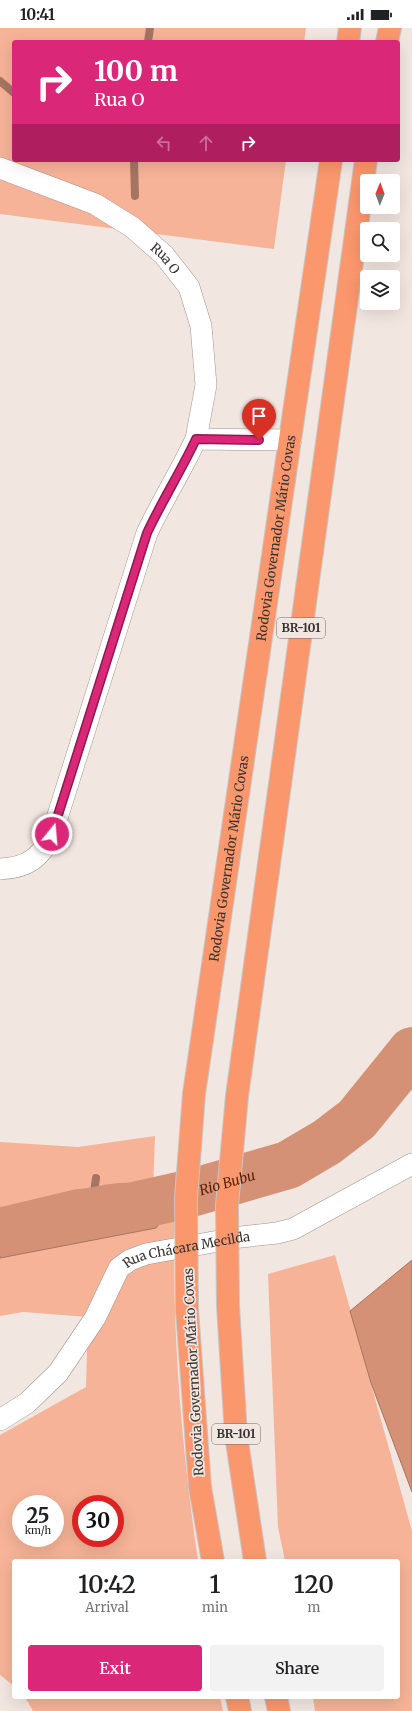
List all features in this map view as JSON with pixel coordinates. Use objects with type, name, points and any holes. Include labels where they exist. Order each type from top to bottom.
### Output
[{"type":"highway","points":[[348,40],[350,28]]},
{"type":"highway","points":[[387,40],[390,28]]},
{"type":"highway","name":"Rodovia Governador Mário Covas","points":[[213,1559],[200,1486],[187,1310],[186,1198],[194,1094],[331,162]]},
{"type":"highway","name":"BR-101","points":[[255,1559],[236,1434],[228,1306],[227,1205],[237,1096],[366,162]]},
{"type":"highway","points":[[237,1699],[240,1711]]},
{"type":"highway","points":[[276,1699],[278,1711]]},
{"type":"street","name":"Rua O","points":[[0,168],[95,204],[132,227],[164,255],[189,287],[201,326],[206,385],[196,439],[182,468],[163,498],[147,533],[46,849],[32,861],[6,869]]},
{"type":"street","points":[[196,439],[291,440]]},
{"type":"street","name":"Rua Chácara Mecilda","points":[[0,1420],[27,1403],[58,1373],[94,1318],[118,1268],[130,1260],[146,1254],[241,1237],[277,1233],[293,1228],[412,1164]]},
{"type":"shaded area","points":[[0,28],[306,28],[304,40],[12,40],[12,162],[286,162],[274,249],[0,214]]},
{"type":"shaded area","points":[[155,1136],[153,1191],[0,1208],[0,1142],[78,1147]]},
{"type":"shaded area","points":[[153,1191],[175,1203],[156,1228],[0,1258],[0,1208]]},
{"type":"shaded area","points":[[175,1203],[174,1248],[176,1338],[182,1428],[198,1559],[12,1559],[12,1684],[0,1675],[0,1435],[86,1387],[88,1317],[23,1312],[0,1316],[0,1258],[156,1228]]},
{"type":"shaded area","points":[[335,1255],[412,1531],[412,1711],[315,1711],[313,1699],[400,1699],[400,1559],[285,1559],[278,1527],[268,1274]]},
{"type":"shaded area","points":[[412,1260],[412,1492],[371,1383],[350,1311]]},
{"type":"shaded area","points":[[26,1699],[220,1699],[223,1711],[33,1711]]},
{"type":"waterway","points":[[148,40],[150,28]]},
{"type":"waterway","points":[[0,81],[12,91]]},
{"type":"waterway","points":[[134,162],[135,196]]},
{"type":"waterway","name":"Rio Bubu","points":[[0,1232],[79,1213],[117,1207],[130,1207],[188,1194],[288,1165],[327,1142],[357,1119],[412,1051]]},
{"type":"waterway","points":[[92,1207],[96,1178]]},
{"type":"route","points":[[52,834],[147,533],[163,498],[182,468],[196,439],[259,440]]}]
